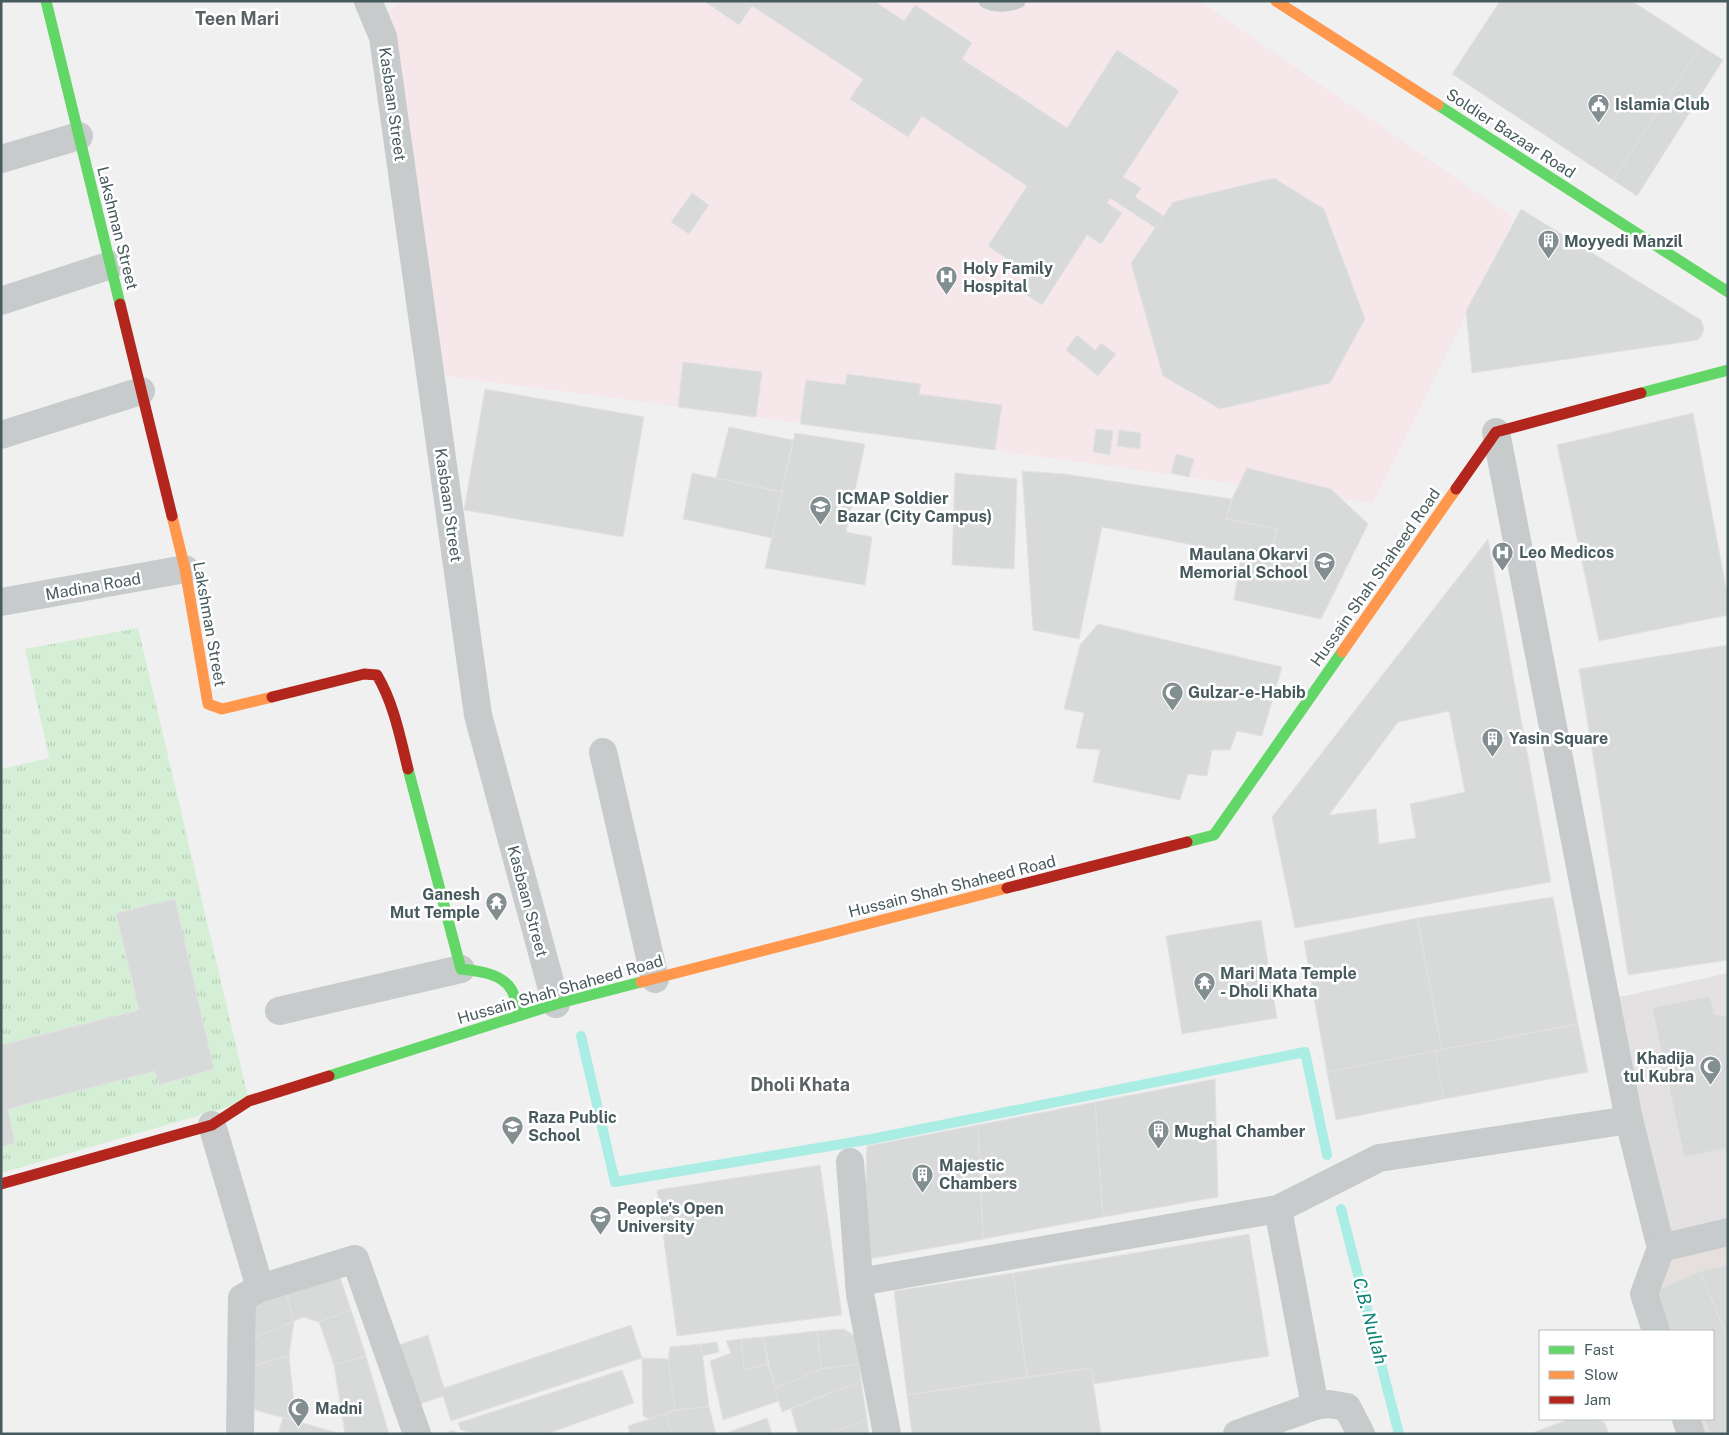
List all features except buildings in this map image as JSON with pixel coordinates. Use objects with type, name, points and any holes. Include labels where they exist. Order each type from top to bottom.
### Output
[{"type":"street","name":"Lakshman Street","points":[[46,1],[185,570],[208,704],[222,709],[364,674],[377,676],[384,687],[392,708],[461,969]]},
{"type":"street","name":"Kasbaan Street","points":[[368,1],[383,37],[478,715],[556,1004]]},
{"type":"street","name":"Soldier Bazaar Road","points":[[1276,1],[1728,292]]},
{"type":"street","points":[[1,159],[79,136]]},
{"type":"street","points":[[1,301],[111,265]]},
{"type":"street","points":[[1656,1330],[1644,1294],[1661,1248],[1629,1120],[1496,432],[1728,370]]},
{"type":"street","points":[[1,435],[141,390]]},
{"type":"street","name":"Hussain Shah Shaheed Road","points":[[1,1184],[212,1125],[249,1101],[556,1004],[1214,835],[1496,432]]},
{"type":"street","name":"Madina Road","points":[[1,602],[185,570]]},
{"type":"street","points":[[603,752],[655,979]]},
{"type":"street","points":[[279,1012],[461,969],[483,972],[498,977],[511,987],[520,1015]]},
{"type":"street","points":[[859,1282],[1278,1209],[1379,1158],[1629,1120]]},
{"type":"street","points":[[212,1125],[260,1288]]},
{"type":"street","points":[[850,1162],[860,1294],[888,1434]]},
{"type":"street","points":[[1278,1209],[1315,1406]]},
{"type":"street","points":[[1661,1248],[1728,1232]]},
{"type":"street","points":[[240,1434],[242,1298],[260,1288],[355,1259],[417,1434]]},
{"type":"street","points":[[1237,1434],[1315,1406],[1329,1404],[1347,1408],[1360,1434]]},
{"type":"street","points":[[1686,1420],[1691,1434]]},
{"type":"lane","points":[[986,1],[993,4],[1008,5],[1018,1]]},
{"type":"shaded area","name":"Holy Family Hospital","points":[[404,1],[1200,1],[1514,218],[1373,503],[431,374],[375,19]]},
{"type":"shaded area","points":[[1728,973],[1728,1231],[1661,1247],[1606,1000]]},
{"type":"shaded area","points":[[1728,1232],[1728,1434],[1694,1434],[1688,1420],[1714,1420],[1714,1330],[1656,1330],[1661,1248]]},
{"type":"green space","points":[[138,628],[249,1101],[1,1173],[1,769],[49,758],[25,649]]},
{"type":"waterway","points":[[581,1036],[615,1182],[872,1139],[1305,1052],[1327,1155]]},
{"type":"waterway","name":"C.B. Nullah","points":[[1341,1209],[1399,1434]]},
{"type":"traffic: fast","points":[[46,1],[120,304]]},
{"type":"traffic: fast","points":[[1438,105],[1728,292]]},
{"type":"traffic: fast","points":[[1641,393],[1728,370]]},
{"type":"traffic: fast","points":[[1187,842],[1214,835],[1342,652]]},
{"type":"traffic: fast","points":[[408,769],[461,969],[489,974],[501,979],[513,992],[520,1015]]},
{"type":"traffic: fast","points":[[329,1076],[556,1004],[641,982]]},
{"type":"traffic: slow","points":[[1276,1],[1438,105]]},
{"type":"traffic: slow","points":[[1342,652],[1456,489]]},
{"type":"traffic: slow","points":[[172,516],[185,569],[208,704],[222,709],[272,697]]},
{"type":"traffic: slow","points":[[641,982],[1007,888]]},
{"type":"traffic: jam","points":[[120,304],[172,516]]},
{"type":"traffic: jam","points":[[1456,489],[1496,432],[1641,393]]},
{"type":"traffic: jam","points":[[272,697],[364,674],[377,675],[392,709],[408,769]]},
{"type":"traffic: jam","points":[[1007,888],[1187,842]]},
{"type":"traffic: jam","points":[[1,1184],[212,1125],[249,1101],[329,1076]]},
{"type":"place","name":"Islamia Club","points":[[1599,123]]},
{"type":"place","name":"Moyyedi Manzil","points":[[1548,260]]},
{"type":"place","name":"Holy Family Hospital","points":[[947,296]]},
{"type":"place","name":"ICMAP Soldier Bazar (City Campus)","points":[[821,526]]},
{"type":"place","name":"Leo Medicos","points":[[1503,571]]},
{"type":"place","name":"Maulana Okarvi Memorial School","points":[[1324,582]]},
{"type":"place","name":"Gulzar-e-Habib","points":[[1172,711]]},
{"type":"place","name":"Yasin Square","points":[[1493,757]]},
{"type":"place","name":"Ganesh Mut Temple","points":[[496,922]]},
{"type":"place","name":"Mari Mata Temple - Dholi Khata","points":[[1204,1001]]},
{"type":"place","name":"Khadija tul Kubra","points":[[1710,1086]]},
{"type":"place","name":"Raza Public School","points":[[512,1145]]},
{"type":"place","name":"Mughal Chamber","points":[[1158,1150]]},
{"type":"place","name":"Majestic Chambers","points":[[923,1193]]},
{"type":"place","name":"People's Open University","points":[[601,1236]]},
{"type":"place","name":"Madni","points":[[299,1427]]},
{"type":"district","name":"Teen Mari","points":[[237,19]]},
{"type":"district","name":"Dholi Khata","points":[[800,1085]]}]
